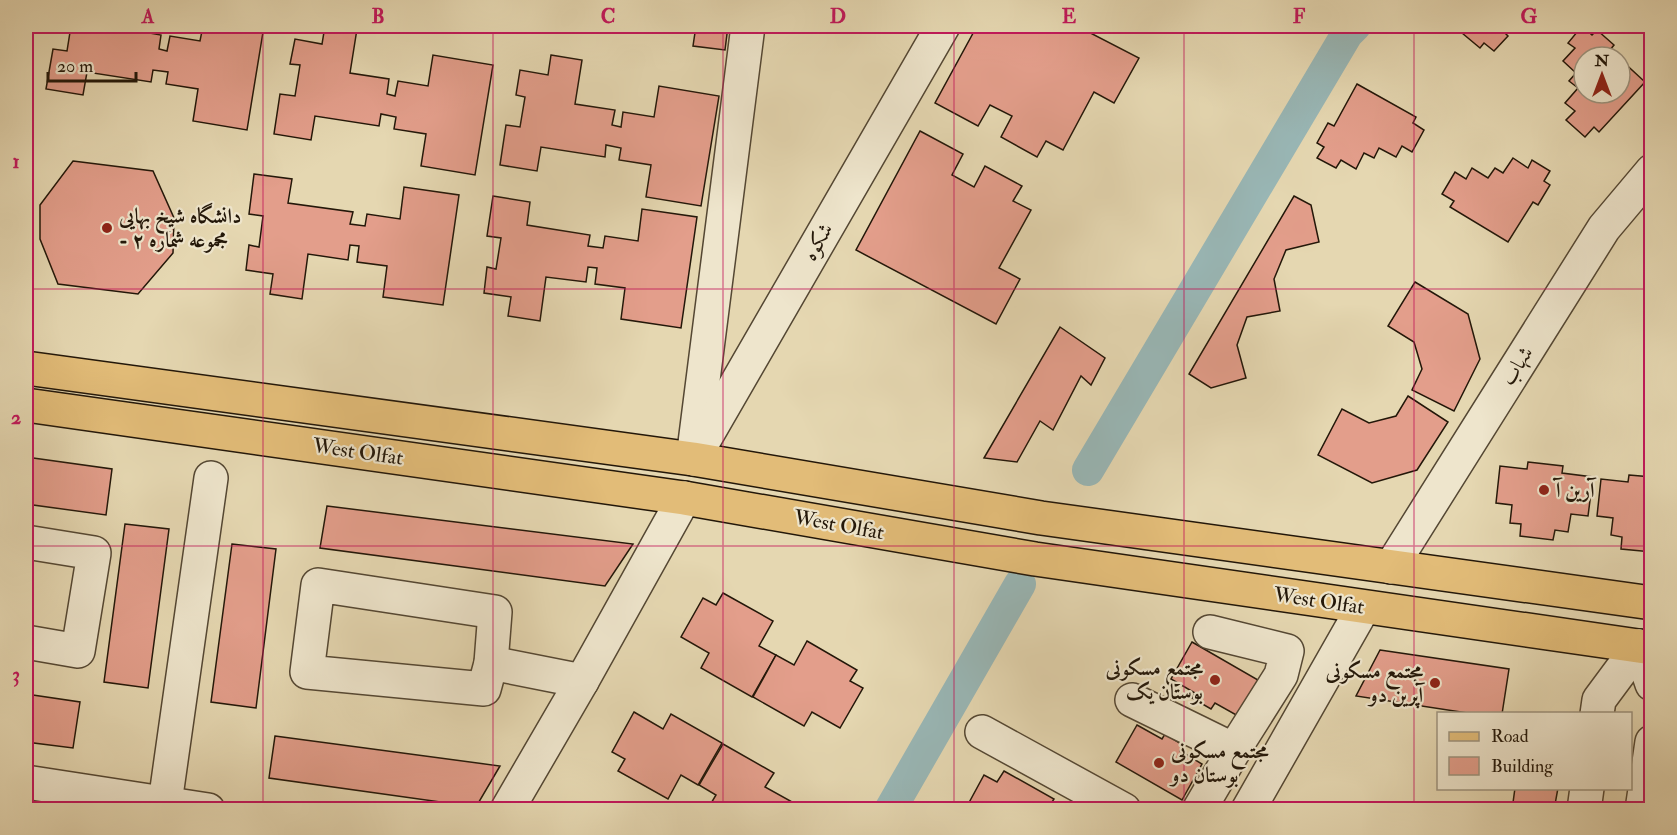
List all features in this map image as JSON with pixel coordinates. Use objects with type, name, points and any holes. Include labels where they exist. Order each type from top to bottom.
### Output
[{"type":"main road","name":"West Olfat","points":[[26,368],[693,459],[1041,518],[1652,603]]},
{"type":"main road","name":"West Olfat","points":[[26,405],[684,498],[1035,559],[1645,647]]},
{"type":"street","points":[[693,459],[748,26]]},
{"type":"street","name":"شکوه","points":[[693,459],[943,26]]},
{"type":"street","name":"شهاب","points":[[1391,567],[1604,228],[1652,171]]},
{"type":"street","points":[[165,806],[211,478]]},
{"type":"street","points":[[507,810],[684,498]]},
{"type":"street","points":[[26,542],[94,552],[78,651],[26,642]]},
{"type":"street","points":[[318,585],[495,612],[491,663],[484,689],[307,672],[318,585]]},
{"type":"street","points":[[1248,810],[1363,608]]},
{"type":"street","points":[[1199,810],[1281,675],[1287,651],[1210,632]]},
{"type":"street","points":[[1645,647],[1652,684]]},
{"type":"street","points":[[1597,712],[1599,700],[1645,647]]},
{"type":"street","points":[[491,663],[582,681]]},
{"type":"street","points":[[1132,700],[1275,761]]},
{"type":"street","points":[[982,732],[1124,810]]},
{"type":"street","points":[[1642,810],[1652,742]]},
{"type":"street","points":[[26,782],[165,806],[208,810]]},
{"type":"street","points":[[1584,810],[1587,790]]},
{"type":"building","points":[[71,26],[122,26],[122,28],[161,35],[159,49],[167,51],[170,36],[200,41],[203,26],[264,26],[247,130],[193,121],[198,89],[166,84],[168,72],[153,70],[151,82],[87,72],[83,95],[46,89],[53,49],[67,51]]},
{"type":"building","points":[[325,26],[357,29],[350,73],[389,79],[387,94],[395,96],[398,81],[428,86],[433,55],[493,65],[475,175],[421,166],[426,134],[394,129],[396,117],[381,114],[379,126],[315,116],[311,140],[274,134],[280,94],[295,96],[300,65],[290,64],[295,39],[322,44]]},
{"type":"building","points":[[696,26],[728,26],[725,50],[693,46]]},
{"type":"building","points":[[977,26],[1077,26],[1139,58],[1114,103],[1094,92],[1063,150],[1046,141],[1037,157],[1001,137],[1012,116],[990,105],[978,126],[935,103]]},
{"type":"building","points":[[1464,26],[1505,26],[1501,29],[1508,36],[1494,51],[1484,43],[1480,48],[1462,33],[1467,28]]},
{"type":"building","points":[[1582,26],[1592,35],[1597,30],[1614,45],[1572,46],[1568,43]]},
{"type":"building","points":[[1572,51],[1572,69],[1563,61]]},
{"type":"building","points":[[551,55],[582,60],[575,104],[615,110],[612,125],[621,127],[623,112],[654,117],[659,86],[719,96],[701,206],[646,197],[651,165],[619,160],[621,148],[606,145],[605,157],[541,147],[537,171],[500,165],[506,125],[520,127],[525,97],[516,95],[520,70],[548,75]]},
{"type":"building","points":[[1632,70],[1645,82],[1632,96]]},
{"type":"building","points":[[1357,84],[1416,117],[1413,123],[1424,130],[1412,152],[1402,146],[1396,157],[1379,148],[1374,158],[1364,153],[1356,169],[1341,160],[1336,168],[1317,158],[1324,147],[1317,143],[1328,123],[1334,126]]},
{"type":"building","points":[[1572,95],[1572,105],[1624,105],[1599,132],[1594,127],[1585,137],[1566,120],[1575,111],[1565,103]]},
{"type":"building","points":[[920,131],[963,154],[952,175],[974,187],[985,166],[1022,186],[1013,201],[1031,210],[999,268],[1020,279],[996,324],[856,250]]},
{"type":"building","points":[[1513,158],[1528,168],[1532,160],[1550,171],[1544,181],[1550,185],[1538,205],[1533,202],[1508,242],[1450,207],[1454,201],[1442,194],[1455,172],[1466,179],[1472,168],[1488,178],[1495,168],[1503,173]]},
{"type":"building","name":"دانشگاه شیخ بهایی - مجموعه شماره ۲","points":[[73,161],[153,171],[174,218],[173,253],[138,294],[58,284],[40,239],[40,205]]},
{"type":"building","points":[[254,174],[292,179],[288,203],[353,212],[350,224],[365,226],[367,214],[400,219],[404,187],[459,195],[443,305],[383,297],[387,266],[357,262],[359,246],[350,245],[348,260],[308,254],[302,299],[270,294],[273,274],[246,270],[249,245],[259,247],[263,216],[249,214]]},
{"type":"building","points":[[493,196],[530,202],[527,225],[590,235],[588,246],[603,248],[605,236],[638,241],[642,209],[697,217],[681,328],[621,319],[625,288],[595,284],[597,268],[588,267],[586,282],[546,277],[540,321],[508,316],[511,297],[484,293],[487,267],[496,269],[501,238],[487,236]]},
{"type":"building","points":[[1294,196],[1311,205],[1319,242],[1286,250],[1274,279],[1280,311],[1247,317],[1237,345],[1246,378],[1211,388],[1189,374]]},
{"type":"building","points":[[1415,282],[1468,314],[1480,359],[1454,411],[1412,390],[1422,369],[1414,342],[1388,326]]},
{"type":"building","points":[[1060,327],[1105,358],[1091,385],[1081,376],[1053,430],[1040,421],[1017,462],[984,458]]},
{"type":"building","points":[[1408,396],[1448,422],[1417,470],[1372,483],[1318,455],[1342,409],[1369,423],[1396,416]]},
{"type":"building","points":[[26,457],[112,469],[106,515],[26,504]]},
{"type":"building","name":"آرین آ","points":[[1528,462],[1563,466],[1562,473],[1593,477],[1588,516],[1571,514],[1568,532],[1555,530],[1553,540],[1520,536],[1521,524],[1510,523],[1512,505],[1496,503],[1500,466],[1527,469]]},
{"type":"building","points":[[1629,475],[1652,477],[1652,552],[1621,549],[1622,537],[1611,535],[1613,518],[1597,516],[1601,479],[1628,482]]},
{"type":"building","points":[[327,506],[633,544],[605,586],[320,548]]},
{"type":"building","points":[[125,524],[169,529],[148,688],[104,682]]},
{"type":"building","points":[[232,544],[276,549],[256,708],[211,702]]},
{"type":"building","points":[[723,593],[773,621],[759,646],[776,655],[752,697],[701,668],[709,653],[681,637],[703,598],[716,605]]},
{"type":"building","points":[[807,641],[857,670],[850,681],[863,688],[840,728],[812,712],[804,726],[753,697],[776,655],[794,665]]},
{"type":"building","name":"مجتمع مسکونی بوستان یک","points":[[1192,642],[1258,680],[1238,716],[1215,703],[1211,709],[1192,698],[1195,693],[1171,679]]},
{"type":"building","name":"مجتمع مسکونی آپرین دو","points":[[1380,650],[1509,669],[1502,712],[1461,712],[1356,696]]},
{"type":"building","points":[[26,694],[80,702],[73,748],[26,742]]},
{"type":"building","points":[[634,712],[663,729],[671,714],[722,743],[698,785],[681,775],[668,799],[618,771],[625,759],[612,752]]},
{"type":"building","name":"مجتمع مسکونی بوستان دو","points":[[1137,725],[1162,739],[1165,734],[1183,745],[1180,751],[1202,764],[1182,800],[1116,762]]},
{"type":"building","points":[[275,736],[500,766],[476,807],[269,778]]},
{"type":"building","points":[[723,744],[774,773],[765,787],[794,803],[790,810],[707,810],[716,795],[699,785]]},
{"type":"building","points":[[1004,771],[1054,799],[1047,810],[965,810],[984,775],[997,782]]},
{"type":"building","points":[[1515,790],[1558,790],[1554,810],[1512,810]]},
{"type":"waterway","points":[[1088,470],[1347,34],[1355,26]]},
{"type":"waterway","points":[[890,810],[1020,584]]},
{"type":"place","name":"دانشگاه شیخ بهایی - مجموعه شماره ۲","points":[[107,228]]},
{"type":"place","name":"آرین آ","points":[[1544,490]]},
{"type":"place","name":"مجتمع مسکونی بوستان یک","points":[[1215,680]]},
{"type":"place","name":"مجتمع مسکونی آپرین دو","points":[[1435,683]]},
{"type":"place","name":"مجتمع مسکونی بوستان دو","points":[[1159,763]]}]
